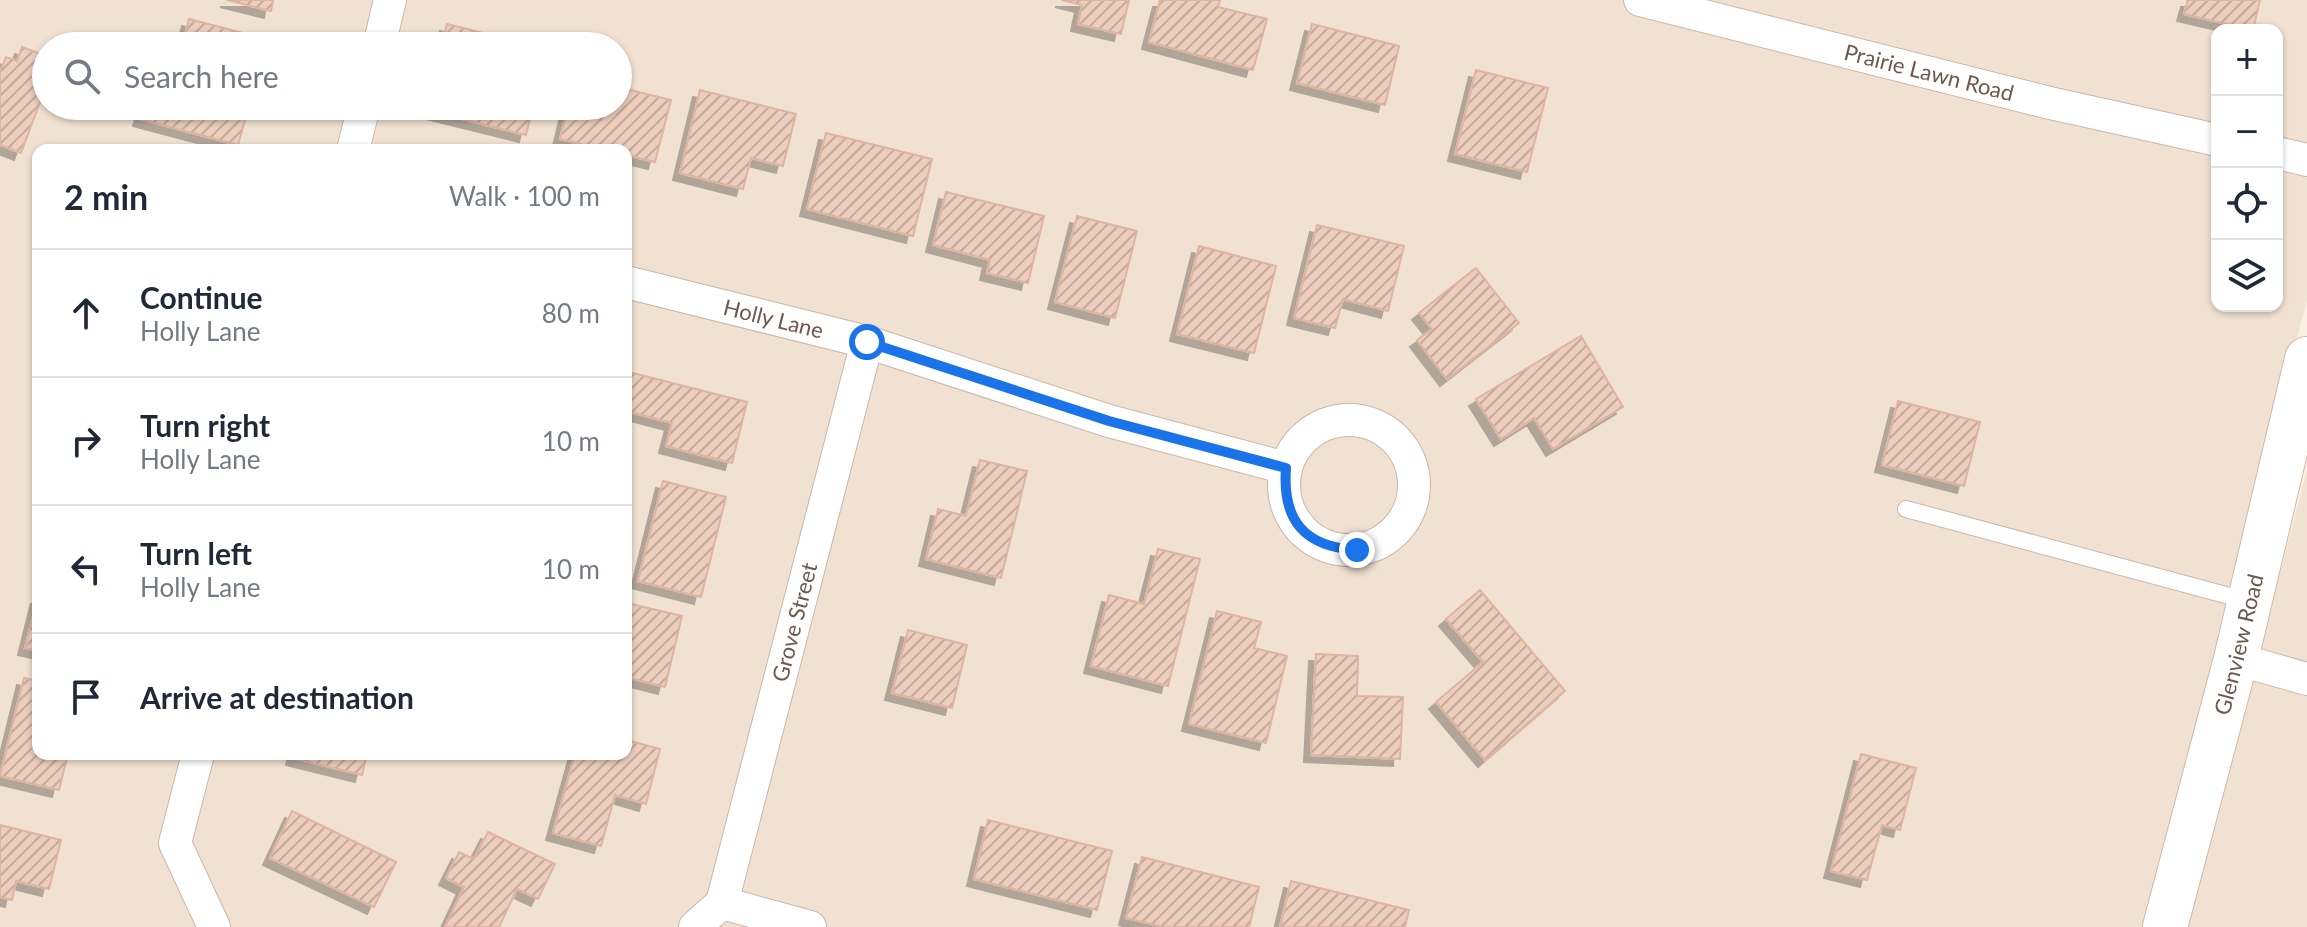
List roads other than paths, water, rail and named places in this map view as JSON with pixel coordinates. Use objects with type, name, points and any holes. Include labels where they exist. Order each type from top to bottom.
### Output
[{"type":"main road","name":"Glenview Road","points":[[2165,927],[2236,659],[2307,359]]},
{"type":"street","points":[[382,32],[390,0]]},
{"type":"street","name":"Prairie Lawn Road","points":[[1640,0],[2050,103],[2211,139]]},
{"type":"street","points":[[354,144],[360,120]]},
{"type":"street","points":[[2283,154],[2307,160]]},
{"type":"street","name":"Holly Lane","points":[[632,283],[867,342],[1109,421],[1286,468]]},
{"type":"street","name":"Grove Street","points":[[722,903],[867,342]]},
{"type":"street","points":[[1353,419],[1374,424],[1393,436],[1406,453],[1414,473],[1414,494],[1407,515],[1395,532],[1377,544],[1357,550],[1336,549],[1316,542],[1300,528],[1289,510],[1284,490],[1286,468],[1295,448],[1311,432],[1330,422],[1353,419]]},
{"type":"street","points":[[2236,659],[2307,679]]},
{"type":"street","points":[[196,760],[175,843],[214,927]]},
{"type":"street","points":[[695,927],[722,903],[810,927]]},
{"type":"lane","points":[[1906,509],[2249,602]]}]
